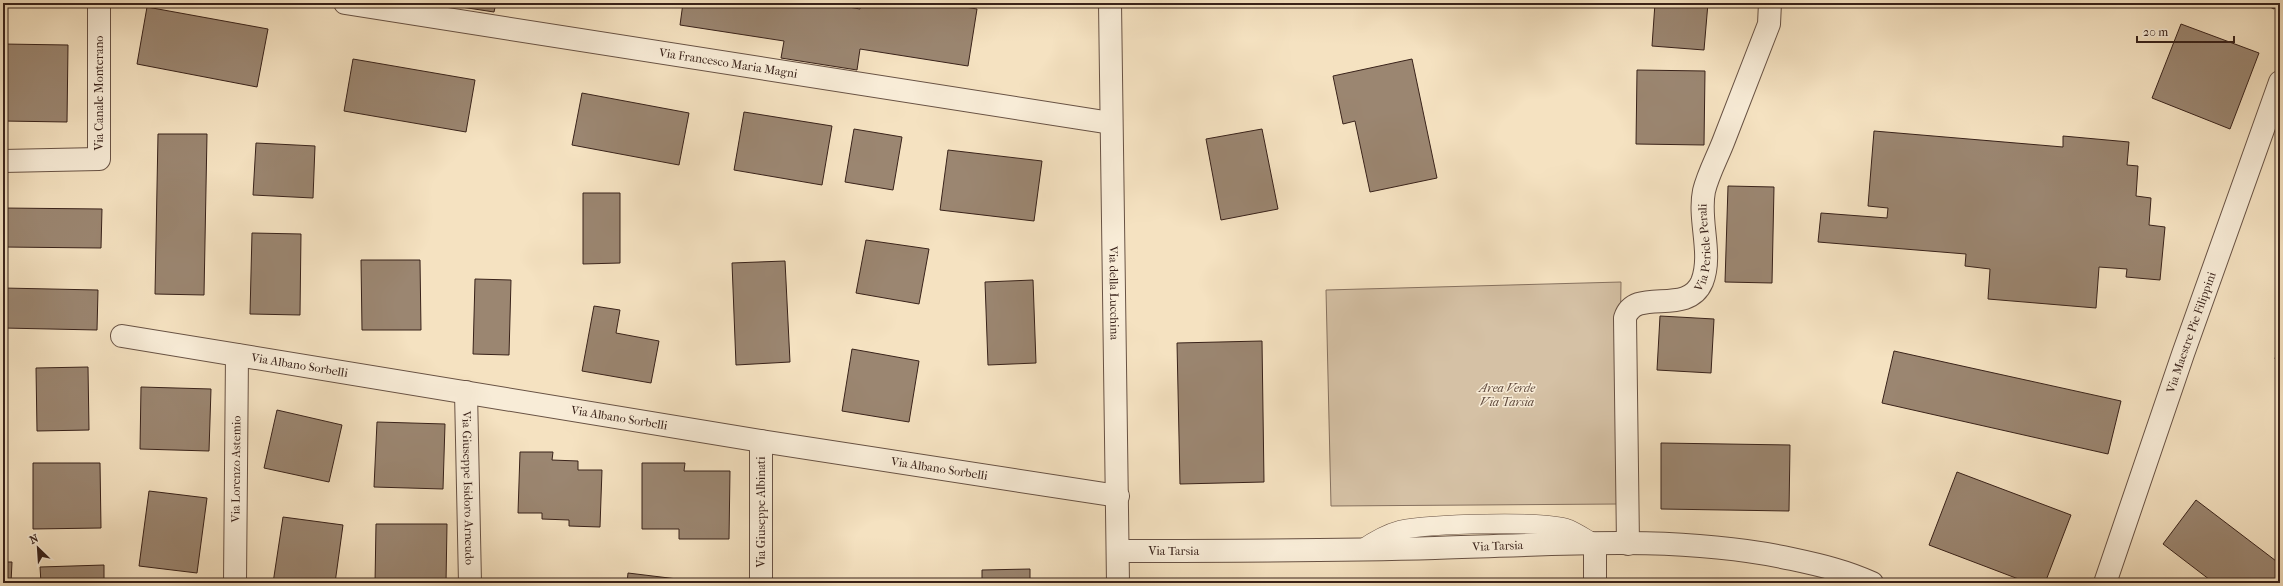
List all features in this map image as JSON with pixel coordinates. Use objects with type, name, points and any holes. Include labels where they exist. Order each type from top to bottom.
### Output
[{"type":"street","name":"Via Canale Monterano","points":[[3,161],[99,159],[99,3]]},
{"type":"street","name":"Via Francesco Maria Magni","points":[[345,3],[1111,123]]},
{"type":"street","name":"Via della Lucchina","points":[[1110,3],[1118,583]]},
{"type":"street","name":"Via Pericle Perali","points":[[1628,544],[1625,318],[1631,308],[1639,304],[1682,300],[1692,295],[1701,283],[1705,270],[1704,192],[1769,24],[1770,3]]},
{"type":"street","name":"Via Maestre Pie Filippini","points":[[2105,583],[2183,354],[2280,82]]},
{"type":"street","name":"Via Albano Sorbelli","points":[[122,336],[761,441],[1118,496]]},
{"type":"street","name":"Via Lorenzo Astemio","points":[[235,583],[237,354]]},
{"type":"street","name":"Via Giuseppe Isidoro Arneudo","points":[[466,392],[470,583]]},
{"type":"street","name":"Via Giuseppe Albinati","points":[[761,441],[761,583]]},
{"type":"street","name":"Via Tarsia","points":[[1118,551],[1361,550],[1594,544],[1711,546],[1749,550],[1831,568],[1872,583]]},
{"type":"street","points":[[1594,544],[1595,583]]},
{"type":"green space","name":"Area Verde Via Tarsia","points":[[1621,282],[1618,504],[1331,506],[1326,290]]},
{"type":"building","points":[[435,3],[496,3],[494,12]]},
{"type":"building","points":[[683,3],[826,3],[860,9],[861,3],[941,3],[977,9],[968,66],[860,49],[857,70],[781,58],[784,41],[680,25]]},
{"type":"building","points":[[1655,3],[1708,3],[1704,50],[1652,46]]},
{"type":"building","points":[[2262,3],[2278,3],[2274,9]]},
{"type":"building","points":[[147,7],[268,29],[257,87],[137,64]]},
{"type":"building","points":[[2181,24],[2259,53],[2230,129],[2152,98]]},
{"type":"building","points":[[3,44],[68,45],[67,122],[3,121]]},
{"type":"building","points":[[353,59],[475,80],[466,132],[344,111]]},
{"type":"building","points":[[1412,59],[1437,178],[1370,192],[1355,121],[1343,124],[1333,76]]},
{"type":"building","points":[[1637,70],[1705,71],[1704,145],[1636,144]]},
{"type":"building","points":[[582,93],[689,113],[679,165],[572,145]]},
{"type":"building","points":[[744,112],[832,126],[822,185],[734,170]]},
{"type":"building","points":[[854,129],[902,137],[893,190],[845,182]]},
{"type":"building","points":[[1262,129],[1278,209],[1221,220],[1206,139]]},
{"type":"building","points":[[1874,131],[2063,147],[2063,136],[2129,142],[2127,165],[2138,166],[2136,196],[2151,198],[2149,225],[2165,227],[2160,280],[2126,277],[2127,269],[2099,267],[2096,308],[1988,299],[1990,269],[1965,266],[1966,254],[1818,242],[1821,213],[1887,218],[1888,208],[1868,206]]},
{"type":"building","points":[[158,134],[207,134],[204,295],[155,294]]},
{"type":"building","points":[[256,143],[315,146],[313,198],[253,195]]},
{"type":"building","points":[[948,150],[1042,161],[1034,221],[940,210]]},
{"type":"building","points":[[1728,186],[1774,187],[1772,283],[1725,282]]},
{"type":"building","points":[[583,193],[620,193],[620,263],[583,264]]},
{"type":"building","points":[[3,208],[102,209],[101,248],[3,247]]},
{"type":"building","points":[[252,233],[301,234],[300,315],[250,314]]},
{"type":"building","points":[[866,240],[929,249],[919,304],[856,293]]},
{"type":"building","points":[[361,260],[420,260],[421,330],[362,330]]},
{"type":"building","points":[[785,261],[790,362],[736,365],[732,263]]},
{"type":"building","points":[[475,279],[511,280],[509,355],[473,354]]},
{"type":"building","points":[[1033,280],[1036,363],[988,365],[985,282]]},
{"type":"building","points":[[3,288],[98,290],[97,330],[3,328]]},
{"type":"building","points":[[594,306],[620,310],[616,333],[659,341],[651,383],[582,371]]},
{"type":"building","points":[[1660,316],[1714,319],[1711,373],[1657,370]]},
{"type":"building","points":[[2280,338],[2280,360],[2275,359]]},
{"type":"building","points":[[1262,341],[1264,482],[1180,484],[1177,343]]},
{"type":"building","points":[[852,349],[919,361],[909,422],[842,411]]},
{"type":"building","points":[[1894,351],[2121,401],[2108,454],[1882,403]]},
{"type":"building","points":[[88,367],[89,430],[37,431],[36,368]]},
{"type":"building","points":[[141,387],[211,389],[209,451],[140,449]]},
{"type":"building","points":[[277,410],[342,425],[329,482],[264,468]]},
{"type":"building","points":[[377,422],[445,424],[443,489],[374,487]]},
{"type":"building","points":[[1661,443],[1790,445],[1789,511],[1661,509]]},
{"type":"building","points":[[520,452],[553,452],[552,460],[578,461],[578,470],[602,470],[600,527],[569,526],[569,520],[542,519],[542,513],[518,513]]},
{"type":"building","points":[[33,463],[100,463],[101,528],[33,529]]},
{"type":"building","points":[[642,463],[685,463],[684,471],[730,471],[729,539],[679,539],[679,529],[642,529]]},
{"type":"building","points":[[1957,472],[2071,515],[2045,583],[2029,583],[1929,545]]},
{"type":"building","points":[[149,491],[207,498],[197,573],[139,566]]},
{"type":"building","points":[[2196,500],[2280,564],[2280,583],[2214,583],[2163,544]]},
{"type":"building","points":[[283,517],[343,525],[335,583],[273,583]]},
{"type":"building","points":[[376,524],[447,524],[446,583],[375,583]]},
{"type":"building","points":[[3,562],[12,562],[11,583],[3,583]]},
{"type":"building","points":[[104,565],[104,583],[41,583],[40,567]]},
{"type":"building","points":[[1030,569],[1030,583],[982,583],[982,570]]},
{"type":"building","points":[[628,573],[710,583],[627,583]]}]
